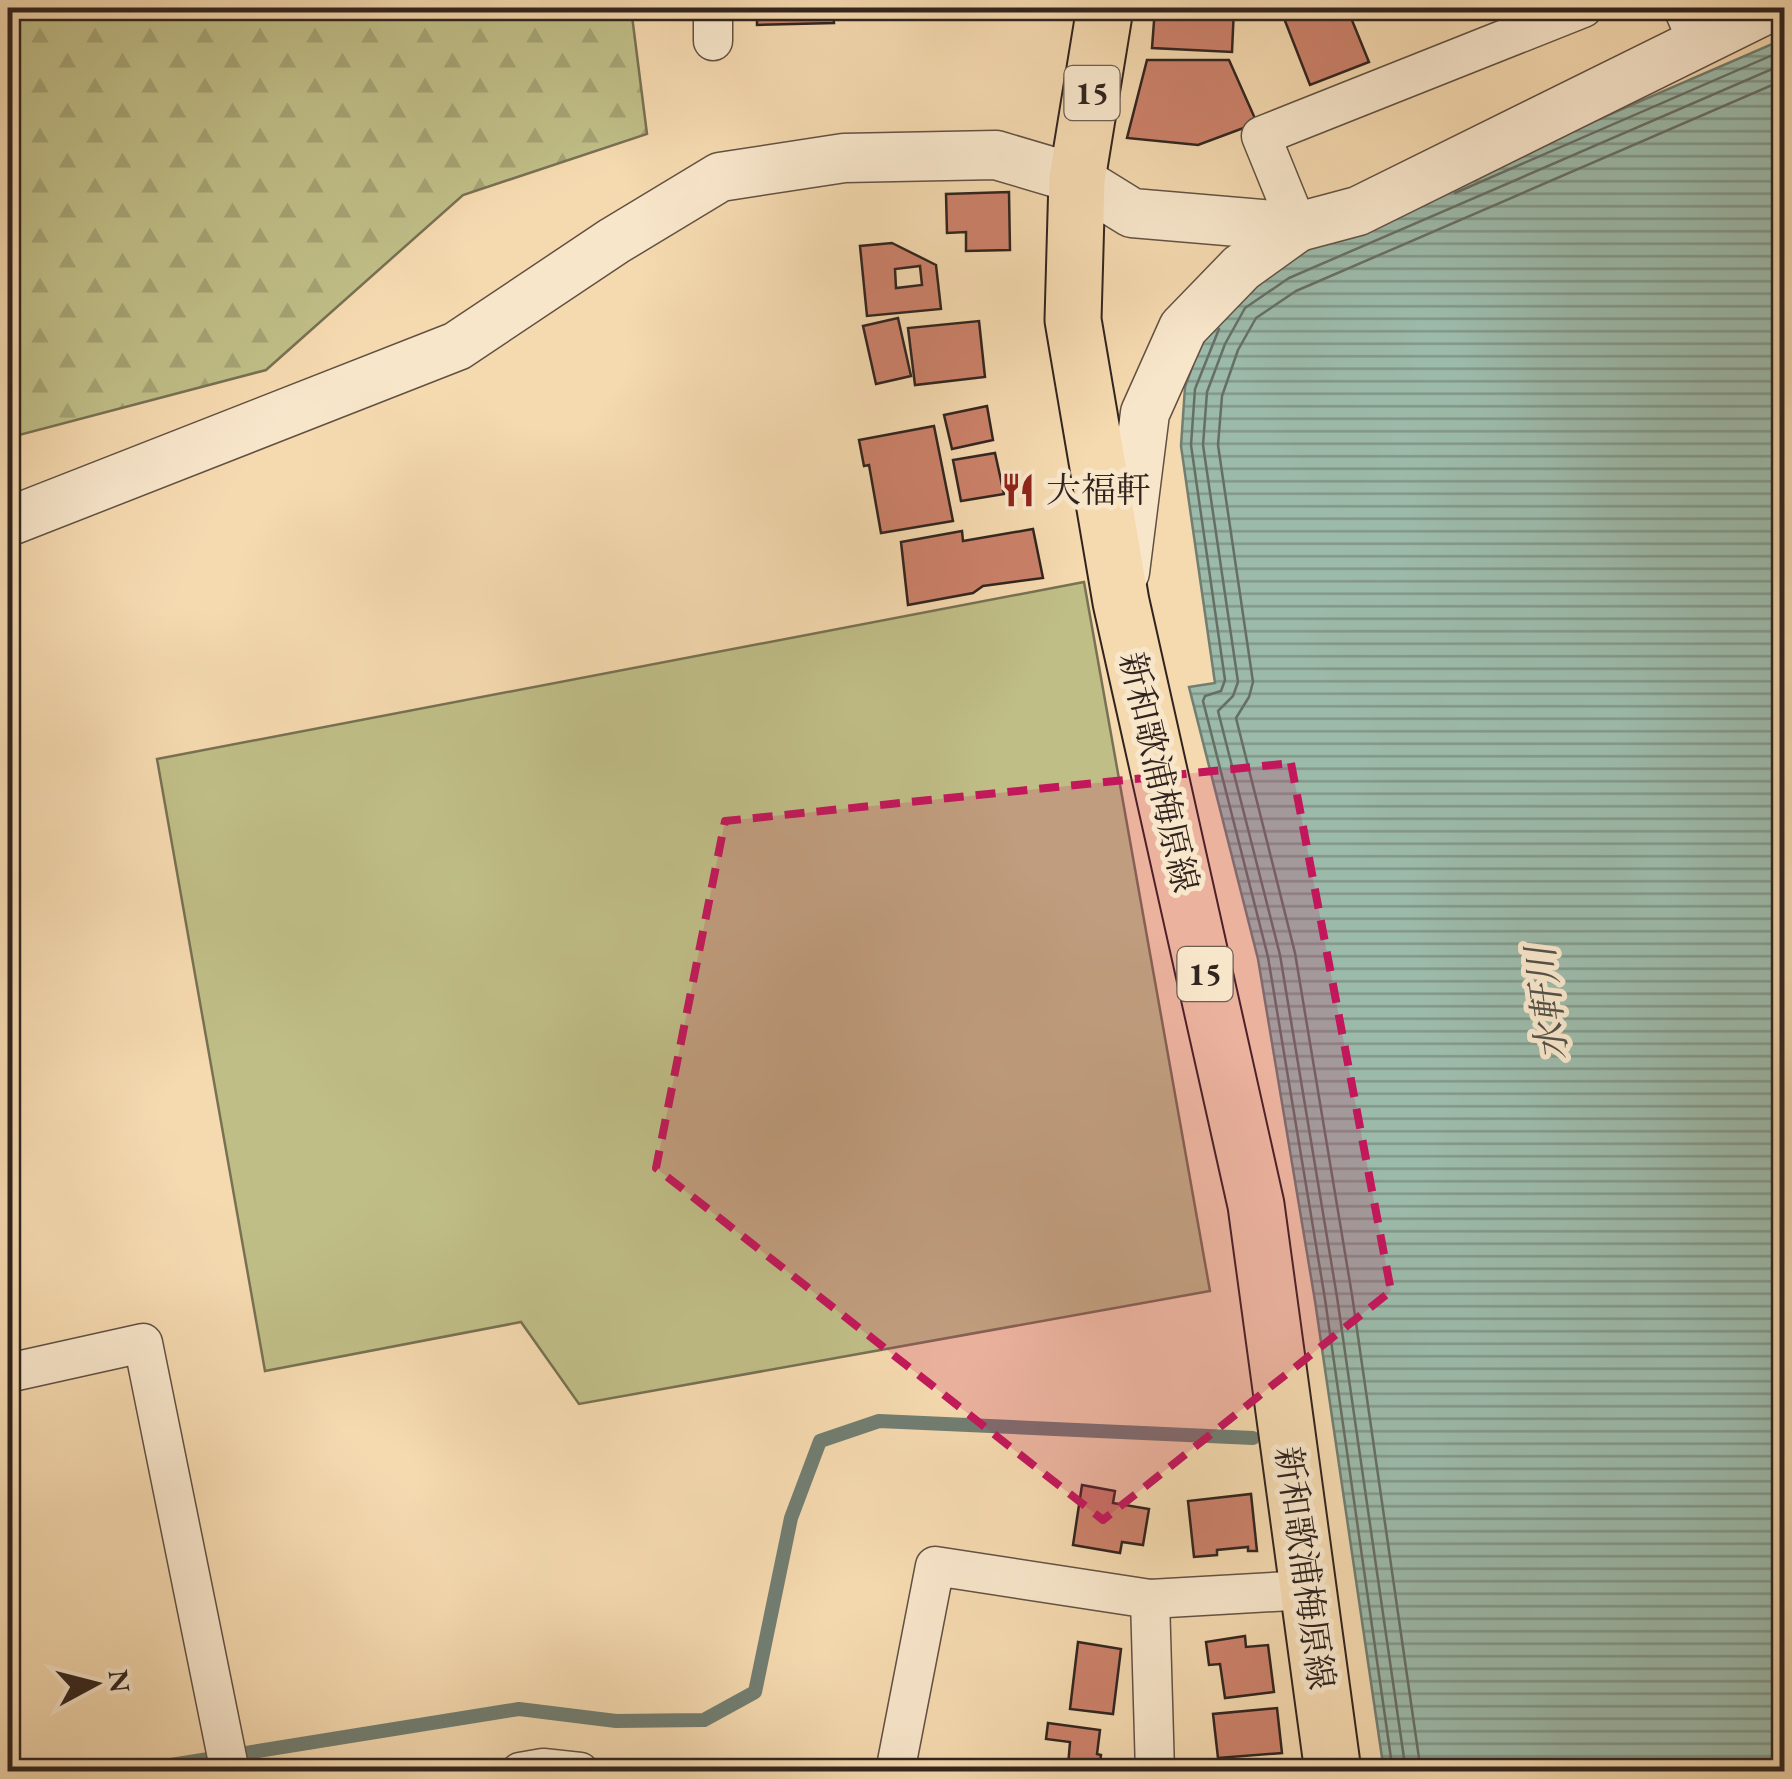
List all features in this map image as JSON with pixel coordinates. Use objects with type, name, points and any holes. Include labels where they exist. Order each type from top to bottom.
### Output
[{"type":"main road","name":"新和歌浦梅原線","points":[[1105,8],[1077,179],[1074,320],[1121,602],[1256,1205],[1333,1772]]},
{"type":"street","points":[[1298,227],[1261,136],[1583,8]]},
{"type":"street","points":[[8,522],[457,346],[614,241],[720,177],[844,158],[996,154],[1077,179],[1132,214],[1298,227],[1358,211],[1690,24],[1770,8]]},
{"type":"street","points":[[1121,602],[1145,413],[1183,328],[1241,268],[1298,227]]},
{"type":"street","points":[[8,1373],[143,1344],[230,1772]]},
{"type":"street","points":[[895,1772],[935,1566],[1150,1598],[1307,1590]]},
{"type":"street","points":[[1150,1598],[1155,1772]]},
{"type":"street","points":[[520,1772],[543,1768],[580,1772]]},
{"type":"highlighted area","points":[[1291,763],[1391,1291],[1103,1520],[656,1168],[725,821]]},
{"type":"green space","points":[[8,8],[631,8],[647,134],[463,195],[266,370],[8,438]]},
{"type":"green space","points":[[1084,582],[1210,1291],[579,1404],[521,1322],[265,1371],[157,759]]},
{"type":"water","name":"水軒川","points":[[1784,39],[1784,1771],[1384,1771],[1315,1301],[1258,959],[1189,687],[1215,683],[1181,446],[1185,387],[1204,334],[1278,258]]},
{"type":"building","points":[[757,8],[833,8],[834,23],[757,25]]},
{"type":"building","points":[[1155,8],[1234,8],[1232,52],[1152,48]]},
{"type":"building","points":[[1280,8],[1347,8],[1369,62],[1310,85]]},
{"type":"building","points":[[1147,60],[1229,60],[1257,123],[1198,145],[1127,138]]},
{"type":"building","points":[[1009,192],[1010,250],[966,251],[966,232],[947,233],[946,194]]},
{"type":"building","points":[[892,243],[936,265],[941,309],[867,316],[860,246]],"holes":[[[920,266],[922,285],[896,288],[895,269]]]},
{"type":"building","points":[[898,318],[911,376],[876,384],[863,326]]},
{"type":"building","points":[[979,321],[985,377],[915,385],[908,328]]},
{"type":"building","points":[[987,406],[993,440],[952,449],[944,415]]},
{"type":"building","points":[[934,426],[953,521],[881,533],[869,465],[864,466],[859,440]]},
{"type":"building","points":[[995,453],[1004,494],[961,501],[953,460]]},
{"type":"building","points":[[1033,529],[1043,578],[983,586],[973,593],[908,605],[901,542],[962,531],[963,541]]},
{"type":"building","points":[[1082,1485],[1115,1491],[1113,1503],[1149,1509],[1143,1545],[1122,1542],[1120,1553],[1073,1545]]},
{"type":"building","points":[[1251,1494],[1257,1551],[1248,1551],[1248,1547],[1194,1557],[1188,1501]]},
{"type":"building","points":[[1245,1636],[1246,1647],[1268,1645],[1274,1692],[1225,1698],[1220,1664],[1209,1665],[1206,1642]]},
{"type":"building","points":[[1078,1642],[1121,1649],[1113,1714],[1070,1709]]},
{"type":"building","points":[[1277,1708],[1282,1753],[1218,1758],[1213,1714]]},
{"type":"building","points":[[1048,1723],[1100,1730],[1099,1772],[1042,1772],[1043,1763],[1068,1766],[1070,1742],[1046,1739]]},
{"type":"waterway","points":[[127,1772],[519,1709],[616,1721],[704,1720],[755,1692],[791,1518],[820,1441],[879,1421],[1253,1438]]},
{"type":"place","name":"大福軒","points":[[1018,490]]}]
